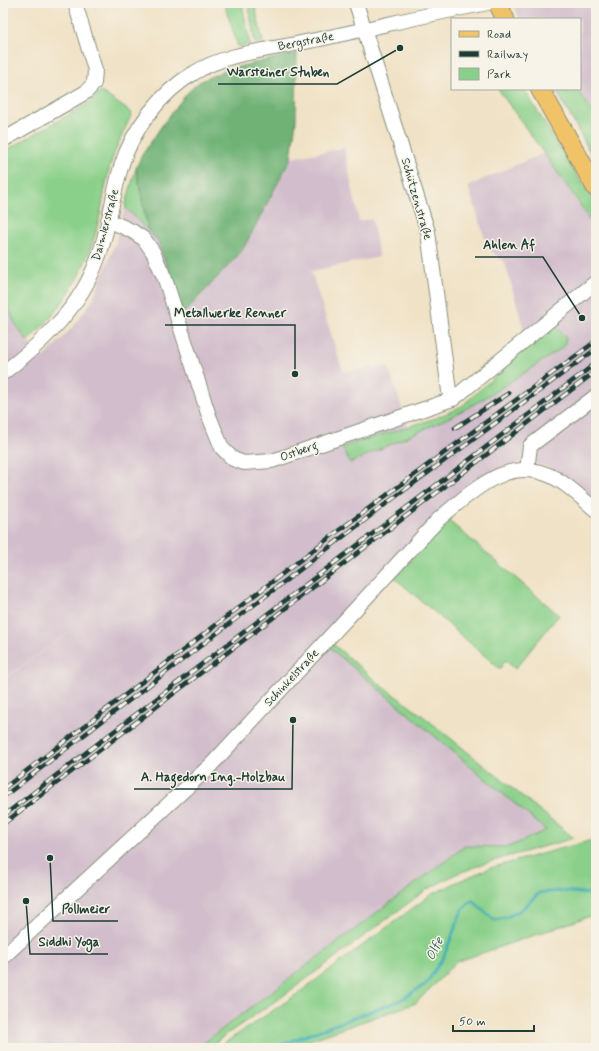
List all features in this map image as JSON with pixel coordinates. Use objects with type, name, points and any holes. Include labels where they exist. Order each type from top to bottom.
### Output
[{"type":"main road","points":[[498,3],[505,18]]},
{"type":"main road","points":[[541,90],[573,151],[596,188]]},
{"type":"street","points":[[3,140],[86,92],[94,83],[95,70],[75,3]]},
{"type":"street","name":"Schützenstraße","points":[[356,3],[428,232],[449,391],[453,399]]},
{"type":"street","name":"Bergstraße","points":[[145,120],[180,82],[207,66],[253,52],[488,3]]},
{"type":"street","name":"Daimlerstraße","points":[[3,373],[33,350],[50,333],[80,295],[98,259],[121,166],[132,142],[145,120]]},
{"type":"street","name":"Ostberg","points":[[108,220],[122,226],[144,239],[153,252],[165,279],[209,416],[222,448],[233,459],[244,463],[254,464],[272,461],[453,399],[596,282]]},
{"type":"street","points":[[527,470],[530,446],[596,396]]},
{"type":"street","name":"Schinkelstraße","points":[[3,957],[211,765],[439,519],[471,492],[489,480],[506,472],[527,470],[547,474],[569,488],[596,510]]},
{"type":"shaded area","points":[[513,3],[596,3],[596,164],[555,90],[581,90],[581,18],[520,18]]},
{"type":"shaded area","points":[[344,148],[359,221],[372,219],[379,257],[311,271],[343,372],[388,366],[408,426],[343,447],[350,463],[396,440],[451,417],[500,389],[564,346],[566,338],[555,325],[523,351],[523,326],[505,263],[488,248],[468,186],[544,153],[596,230],[596,502],[549,467],[528,462],[505,466],[485,476],[329,647],[547,830],[509,847],[465,846],[196,1048],[3,1048],[3,680],[88,619],[3,679],[3,289],[13,320],[42,359],[74,326],[93,299],[115,244],[125,207],[158,241],[183,313],[242,251],[291,158]]},
{"type":"green space","points":[[224,3],[242,3],[250,44],[238,47]]},
{"type":"green space","points":[[248,3],[254,3],[263,42],[255,43]]},
{"type":"green space","points":[[297,53],[296,121],[291,158],[242,251],[183,314],[158,241],[148,231],[136,168],[142,155],[163,124],[187,93],[199,82],[225,70]]},
{"type":"green space","points":[[499,90],[525,90],[572,168],[596,203],[596,230],[577,200]]},
{"type":"green space","points":[[557,90],[577,90],[596,115],[596,162]]},
{"type":"green space","points":[[100,91],[132,113],[112,159],[95,235],[84,265],[77,279],[59,306],[39,330],[27,341],[13,320],[3,289],[3,152],[91,102]]},
{"type":"green space","points":[[136,168],[148,231],[125,207]]},
{"type":"green space","points":[[555,326],[566,338],[564,346],[559,350],[506,385],[464,410],[350,463],[342,447],[436,418],[462,406],[523,351]]},
{"type":"green space","points":[[449,521],[559,615],[515,669],[505,660],[500,669],[395,578]]},
{"type":"green space","points":[[333,644],[378,683],[423,716],[574,838],[489,862],[456,874],[426,890],[290,991],[208,1047],[197,1048],[465,846],[509,847],[546,830],[329,647]]},
{"type":"green space","points":[[596,839],[596,914],[456,962],[416,1003],[287,1048],[217,1048],[293,997],[429,896],[490,868]]},
{"type":"waterway","name":"Olfe","points":[[272,1048],[399,1001],[426,984],[444,956],[462,910],[472,900],[494,920],[508,917],[519,911],[539,893],[561,891],[591,894],[596,892]]},
{"type":"railway","points":[[3,789],[334,534],[596,341]]},
{"type":"railway","points":[[3,797],[391,500],[596,349]]},
{"type":"railway","points":[[3,816],[596,363]]},
{"type":"railway","points":[[3,824],[596,371]]},
{"type":"railway","points":[[455,428],[509,393]]},
{"type":"place","name":"Warsteiner Stuben","points":[[400,48]]},
{"type":"place","name":"Ahlen Af","points":[[582,318]]},
{"type":"place","name":"Metallwerke Renner","points":[[295,374]]},
{"type":"place","name":"A. Hagedorn Ing.-Holzbau","points":[[293,720]]},
{"type":"place","name":"Pollmeier","points":[[50,858]]},
{"type":"place","name":"Siddhi Yoga","points":[[26,901]]}]
